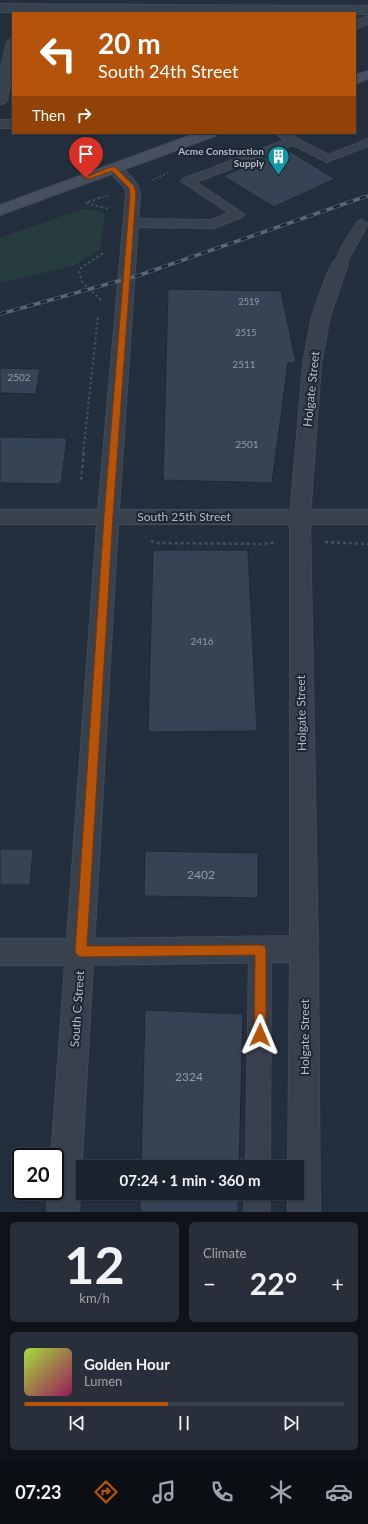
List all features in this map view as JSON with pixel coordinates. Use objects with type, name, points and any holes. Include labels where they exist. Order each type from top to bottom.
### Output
[{"type":"main road","points":[[356,80],[368,75]]},
{"type":"main road","points":[[0,210],[207,134]]},
{"type":"main road","points":[[10,191],[107,170]]},
{"type":"street","points":[[0,8],[20,11],[156,7],[368,10]]},
{"type":"street","points":[[356,25],[368,20]]},
{"type":"street","points":[[0,100],[2,83],[12,46]]},
{"type":"street","points":[[0,124],[12,124]]},
{"type":"street","name":"South C Street","points":[[63,1212],[108,516],[122,218],[133,194],[132,187],[107,170]]},
{"type":"street","name":"Holgate Street","points":[[304,1212],[304,949],[300,517],[312,364],[321,316],[335,274],[340,264]]},
{"type":"street","name":"South 25th Street","points":[[0,517],[368,517]]},
{"type":"street","points":[[0,952],[304,949]]},
{"type":"lane","points":[[281,134],[327,158],[363,144]]},
{"type":"lane","points":[[122,218],[214,224],[238,214],[187,181],[293,141]]},
{"type":"lane","name":"Holgate Street","points":[[340,264],[347,248],[362,224]]},
{"type":"lane","points":[[258,1160],[260,950]]},
{"type":"lane","points":[[256,1212],[257,1200]]},
{"type":"path","points":[[86,203],[102,206],[122,218]]},
{"type":"path","points":[[102,304],[100,299],[82,282],[79,271],[82,267],[107,250]]},
{"type":"path","points":[[89,485],[81,478],[98,316],[100,310]]},
{"type":"path","points":[[146,539],[158,543],[264,544],[274,542]]},
{"type":"path","points":[[335,542],[368,544]]},
{"type":"green space","points":[[82,209],[102,211],[105,216],[100,249],[73,266],[0,283],[0,238]]},
{"type":"building","name":"Acme Construction Supply","points":[[286,149],[335,179],[274,207],[223,176]]},
{"type":"building","points":[[168,289],[281,291],[296,363],[288,363],[272,483],[163,480]]},
{"type":"building","points":[[0,368],[40,369],[36,394],[0,393]]},
{"type":"building","points":[[0,437],[67,438],[61,484],[0,483]]},
{"type":"building","points":[[153,550],[248,550],[257,731],[148,732]]},
{"type":"building","points":[[0,849],[33,849],[30,885],[0,885]]},
{"type":"building","points":[[145,851],[258,853],[258,898],[144,896]]},
{"type":"building","points":[[145,1010],[243,1014],[239,1160],[141,1160]]},
{"type":"building","points":[[140,1200],[238,1200],[238,1212],[140,1212]]},
{"type":"railway","points":[[362,198],[368,196]]},
{"type":"railway","points":[[0,314],[140,275],[362,198]]},
{"type":"place","name":"Acme Construction Supply","points":[[279,176]]},
{"type":"route","points":[[86,178],[113,168],[132,187],[133,194],[112,486],[108,516],[108,539],[81,952],[149,950],[260,950],[260,1035]]}]
